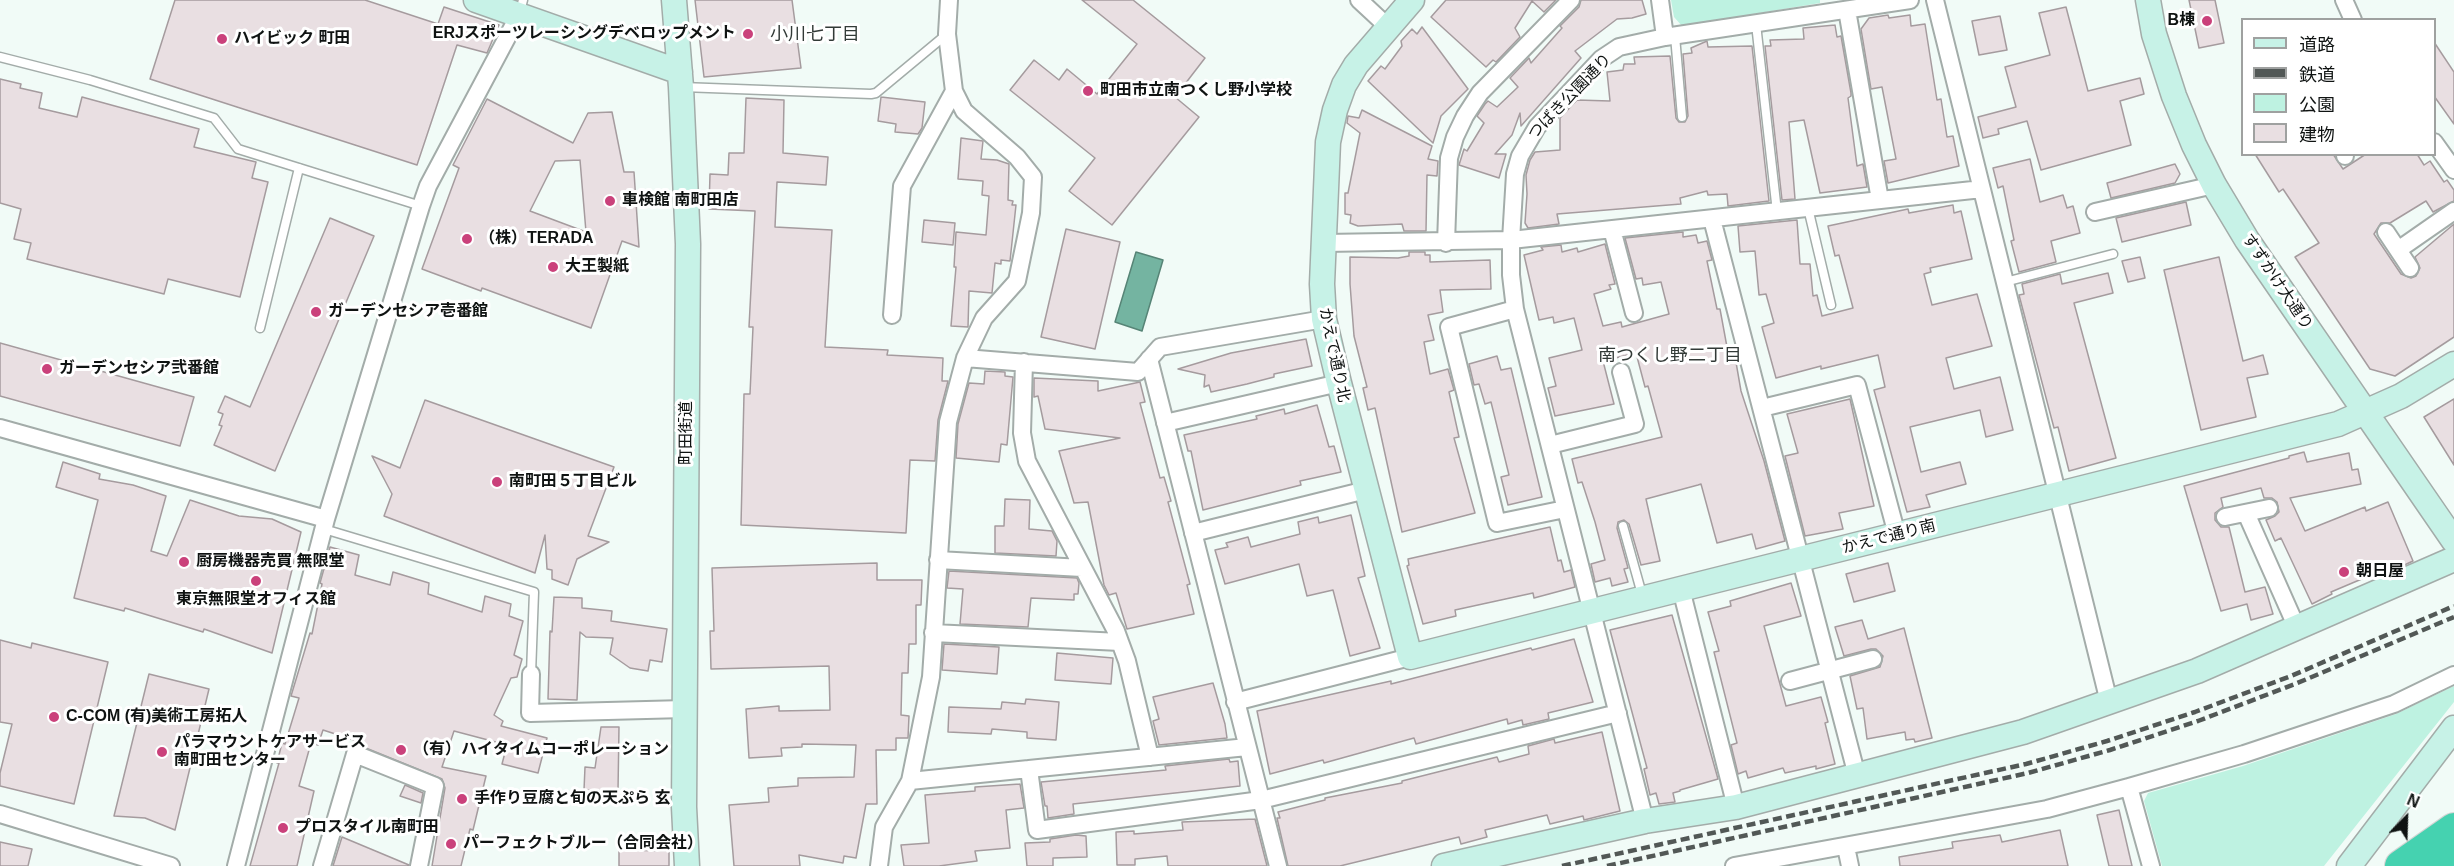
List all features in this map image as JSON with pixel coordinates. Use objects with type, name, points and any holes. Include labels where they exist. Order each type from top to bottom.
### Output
[{"type":"highway","points":[[2401,866],[2454,829]]},
{"type":"highway","points":[[2444,866],[2454,858]]},
{"type":"street","points":[[476,0],[521,8],[681,80]]},
{"type":"street","name":"町田街道","points":[[674,0],[681,80],[688,244],[684,807],[687,866]]},
{"type":"street","points":[[879,866],[884,827],[910,781],[931,676],[948,422],[965,358],[984,318],[1017,281],[1031,213],[1033,177],[1017,157],[964,111],[954,91],[947,34],[949,0]]},
{"type":"street","points":[[1359,0],[1387,26]]},
{"type":"street","name":"かえで通り北","points":[[1410,657],[1339,383],[1324,319],[1322,284],[1328,142],[1335,110],[1344,85],[1356,65],[1387,26],[1412,0]]},
{"type":"street","points":[[1446,243],[1449,159],[1455,137],[1465,116],[1480,93],[1571,0]]},
{"type":"street","points":[[1660,0],[1670,37]]},
{"type":"street","name":"つばき公園通り","points":[[1645,821],[1515,309],[1511,275],[1511,240],[1515,174],[1520,156],[1536,127],[1601,59],[1619,47],[1910,0]]},
{"type":"street","points":[[1935,0],[2109,702]]},
{"type":"street","name":"すずかけ大通り","points":[[2148,0],[2154,34],[2174,96],[2193,145],[2214,185],[2247,240],[2454,541]]},
{"type":"street","points":[[2344,0],[2353,18]]},
{"type":"street","points":[[236,866],[325,524],[421,206],[428,186],[521,8]]},
{"type":"street","points":[[1847,10],[1880,200]]},
{"type":"street","points":[[892,315],[902,186],[954,91]]},
{"type":"street","points":[[2436,145],[2454,170]]},
{"type":"street","points":[[2094,212],[2214,185]]},
{"type":"street","points":[[1324,243],[1446,243],[1511,240],[1982,189]]},
{"type":"street","points":[[2398,250],[2454,211]]},
{"type":"street","points":[[1712,219],[1857,776]]},
{"type":"street","points":[[1612,230],[1634,312]]},
{"type":"street","points":[[2386,232],[2410,268]]},
{"type":"street","points":[[1515,309],[1449,327],[1497,523],[1565,509]]},
{"type":"street","points":[[965,358],[1138,372],[1160,347],[1324,319]]},
{"type":"street","points":[[1149,359],[1278,866]]},
{"type":"street","points":[[1024,362],[1022,433],[1027,461],[1120,642],[1127,661],[1150,757]]},
{"type":"street","name":"かえで通り南","points":[[1410,657],[2338,424],[2366,414],[2401,396],[2454,364]]},
{"type":"street","points":[[1550,445],[1635,424],[1621,372]]},
{"type":"street","points":[[1165,423],[1339,383]]},
{"type":"street","points":[[1762,408],[1857,384],[1898,535]]},
{"type":"street","points":[[0,428],[325,524]]},
{"type":"street","points":[[1193,533],[1366,490]]},
{"type":"street","points":[[2225,517],[2269,508]]},
{"type":"street","points":[[2246,513],[2297,628]]},
{"type":"street","points":[[1444,866],[1645,821],[1736,807],[2023,732],[2197,671],[2454,559]]},
{"type":"street","points":[[938,560],[1082,568]]},
{"type":"street","points":[[1681,589],[1736,807]]},
{"type":"street","points":[[933,633],[1120,642]]},
{"type":"street","points":[[1235,702],[1410,657]]},
{"type":"street","points":[[1790,681],[1873,659]]},
{"type":"street","points":[[531,674],[530,713],[685,709]]},
{"type":"street","points":[[1734,866],[2047,809],[2244,754],[2394,704],[2454,675]]},
{"type":"street","points":[[1029,769],[1037,830],[1261,800],[1618,712]]},
{"type":"street","points":[[2349,866],[2454,728]]},
{"type":"street","points":[[910,781],[1247,747]]},
{"type":"street","points":[[322,866],[355,754],[435,786],[419,866]]},
{"type":"street","points":[[2129,787],[2151,866]]},
{"type":"street","points":[[0,814],[171,866]]},
{"type":"street","points":[[1846,847],[1850,866]]},
{"type":"lane","points":[[1756,24],[1777,212]]},
{"type":"lane","points":[[681,80],[871,94],[876,93],[947,34]]},
{"type":"lane","points":[[1670,37],[1682,117]]},
{"type":"lane","points":[[0,57],[214,118],[238,149],[421,206]]},
{"type":"lane","points":[[260,328],[299,168]]},
{"type":"lane","points":[[1808,208],[1831,305]]},
{"type":"lane","points":[[2005,282],[2113,254]]},
{"type":"lane","points":[[325,524],[534,592],[531,674]]},
{"type":"lane","points":[[1623,526],[1643,598]]},
{"type":"green space","points":[[1671,0],[1820,0],[1820,3],[1682,26],[1674,17]]},
{"type":"green space","points":[[2454,686],[2454,702],[2324,866],[2162,866],[2144,801],[2148,793],[2243,766],[2396,714]]},
{"type":"shaded area","points":[[1136,252],[1163,260],[1142,331],[1115,322]]},
{"type":"building","points":[[175,0],[365,0],[438,24],[444,7],[499,25],[487,53],[457,45],[417,165],[150,79]]},
{"type":"building","name":"ERJスポーツレーシングデベロップメント","points":[[695,0],[792,0],[801,68],[704,77]]},
{"type":"building","points":[[1082,0],[1133,0],[1205,58],[1175,97],[1199,117],[1112,225],[1069,191],[1095,158],[1010,90],[1034,60],[1059,80],[1067,69],[1097,94],[1137,44]]},
{"type":"building","points":[[1446,0],[1556,0],[1544,12],[1532,1],[1515,28],[1520,37],[1496,62],[1493,60],[1486,67],[1431,17]]},
{"type":"building","points":[[1581,0],[1642,0],[1646,14],[1617,19],[1575,51],[1581,58],[1521,126],[1520,113],[1512,135],[1495,154],[1506,154],[1499,178],[1459,165],[1464,149],[1467,151],[1484,123],[1477,116],[1485,104],[1488,101],[1497,107],[1518,87],[1510,78],[1529,58],[1531,63],[1562,28],[1560,26],[1579,7]]},
{"type":"building","name":"B棟","points":[[2189,0],[2215,0],[2224,43],[2199,48]]},
{"type":"building","points":[[2066,7],[2088,91],[2140,78],[2144,94],[2120,101],[2131,145],[2041,170],[2027,121],[1998,129],[1999,134],[1983,138],[1978,117],[2016,107],[2005,67],[2050,55],[2039,13]]},
{"type":"building","points":[[1888,15],[1889,18],[1910,15],[1911,26],[1925,24],[1937,100],[1941,99],[1947,137],[1953,136],[1959,166],[1888,183],[1884,161],[1896,159],[1882,87],[1871,89],[1861,29],[1869,18]]},
{"type":"building","points":[[2000,16],[2007,50],[1979,55],[1972,21]]},
{"type":"building","points":[[1835,25],[1837,37],[1841,36],[1851,93],[1848,98],[1857,166],[1863,164],[1867,187],[1820,193],[1804,120],[1789,122],[1795,199],[1782,200],[1765,46],[1771,46],[1770,40],[1804,39],[1803,28]]},
{"type":"building","points":[[1422,27],[1468,89],[1441,116],[1433,143],[1368,81],[1381,66],[1385,69],[1402,46],[1401,41],[1412,29],[1417,34]]},
{"type":"building","points":[[1707,41],[1708,47],[1752,46],[1769,201],[1728,206],[1727,194],[1708,195],[1707,191],[1680,198],[1681,204],[1557,214],[1559,224],[1528,228],[1525,223],[1526,175],[1530,160],[1535,152],[1560,150],[1560,118],[1577,100],[1610,101],[1607,72],[1623,70],[1624,64],[1635,64],[1634,57],[1670,56],[1676,118],[1679,122],[1685,122],[1688,116],[1683,54],[1692,53],[1691,48]]},
{"type":"building","points":[[2436,45],[2454,72],[2454,124],[2436,99]]},
{"type":"building","points":[[0,79],[21,84],[20,88],[42,93],[39,108],[77,117],[82,97],[199,129],[194,147],[256,162],[252,178],[268,182],[240,297],[168,279],[164,294],[27,259],[31,243],[14,239],[21,209],[0,203]]},
{"type":"building","points":[[881,97],[925,102],[922,128],[918,134],[895,132],[896,124],[878,121]]},
{"type":"building","points":[[746,98],[784,100],[783,153],[828,157],[826,185],[777,182],[775,227],[832,230],[825,347],[888,350],[887,355],[943,358],[942,381],[948,381],[938,420],[935,461],[910,460],[906,533],[741,525],[744,394],[750,394],[753,327],[749,327],[755,211],[709,209],[710,174],[728,175],[729,153],[744,153]]},
{"type":"building","points":[[487,99],[573,143],[588,113],[612,112],[624,172],[634,172],[639,247],[622,241],[591,328],[482,288],[481,291],[422,269],[459,168],[453,165]],"holes":[[[580,160],[586,232],[530,211],[555,161]]]},
{"type":"building","points":[[1362,110],[1432,146],[1428,159],[1438,161],[1437,176],[1427,175],[1426,231],[1404,231],[1402,224],[1358,226],[1350,223],[1351,215],[1345,214],[1345,193],[1348,193],[1360,133],[1347,123],[1348,116],[1359,118]]},
{"type":"building","points":[[961,138],[983,141],[981,159],[997,160],[1009,164],[1008,200],[1013,201],[1012,205],[1016,205],[1010,261],[1001,260],[1001,264],[995,263],[992,293],[969,291],[968,327],[951,326],[956,267],[954,267],[956,232],[986,235],[989,196],[982,195],[983,181],[958,179]]},
{"type":"building","points":[[2256,156],[2334,156],[2343,169],[2363,156],[2418,156],[2424,165],[2430,161],[2444,182],[2447,180],[2454,190],[2454,201],[2433,212],[2426,201],[2390,223],[2381,223],[2374,234],[2401,274],[2411,278],[2416,276],[2420,268],[2415,257],[2454,224],[2454,337],[2395,376],[2370,369],[2295,257],[2319,243],[2283,189],[2279,192]]},
{"type":"building","points":[[2030,159],[2040,202],[2063,195],[2067,208],[2073,206],[2080,233],[2051,241],[2056,262],[2019,272],[2011,241],[2014,240],[2003,186],[1998,188],[1993,168]]},
{"type":"building","points":[[2175,164],[2180,174],[2175,183],[2111,198],[2107,183]]},
{"type":"building","points":[[2186,202],[2191,225],[2122,242],[2116,218]]},
{"type":"building","points":[[1953,205],[1954,213],[1961,211],[1972,259],[1930,268],[1931,272],[1924,274],[1932,305],[1977,294],[1992,346],[1946,358],[1954,389],[2000,377],[2013,430],[1986,437],[1980,410],[1910,427],[1921,472],[1960,462],[1966,484],[1926,495],[1930,507],[1907,512],[1874,390],[1885,387],[1878,355],[1821,369],[1821,366],[1776,378],[1762,327],[1774,323],[1766,294],[1759,295],[1755,251],[1740,252],[1738,226],[1797,220],[1800,264],[1810,264],[1813,296],[1817,295],[1822,316],[1853,308],[1839,255],[1835,256],[1828,226],[1908,209],[1909,213]]},
{"type":"building","name":"ガーデンセシア壱番館","points":[[330,218],[374,236],[275,471],[214,445],[222,426],[219,425],[223,414],[218,412],[225,396],[250,407]]},
{"type":"building","points":[[924,220],[955,223],[953,245],[922,242]]},
{"type":"building","points":[[1066,229],[1120,242],[1095,349],[1041,337]]},
{"type":"building","points":[[1683,232],[1683,237],[1696,235],[1698,243],[1707,241],[1712,260],[1707,261],[1717,309],[1720,309],[1727,347],[1733,345],[1741,391],[1764,461],[1785,541],[1756,549],[1752,534],[1717,543],[1701,484],[1646,499],[1660,561],[1641,565],[1629,524],[1624,520],[1618,522],[1617,528],[1628,568],[1624,569],[1628,582],[1612,586],[1610,578],[1595,582],[1591,564],[1605,560],[1582,482],[1578,483],[1572,459],[1662,437],[1636,353],[1603,361],[1614,404],[1555,416],[1548,388],[1556,386],[1549,358],[1582,350],[1574,318],[1554,323],[1553,317],[1539,320],[1524,255],[1543,250],[1541,247],[1561,245],[1562,252],[1577,248],[1578,252],[1605,244],[1615,284],[1609,285],[1611,289],[1594,294],[1603,326],[1621,322],[1622,327],[1669,314],[1661,282],[1643,285],[1642,278],[1636,279],[1625,238]]},
{"type":"building","points":[[1409,252],[1425,252],[1425,255],[1430,255],[1430,262],[1490,260],[1491,289],[1440,290],[1443,312],[1428,315],[1434,340],[1424,342],[1430,374],[1448,369],[1454,390],[1449,392],[1459,437],[1454,438],[1475,513],[1402,532],[1375,408],[1368,410],[1363,388],[1367,387],[1354,336],[1350,257],[1398,258],[1409,256]]},
{"type":"building","points":[[2140,257],[2145,278],[2128,282],[2122,261]]},
{"type":"building","points":[[2219,257],[2243,361],[2263,355],[2268,374],[2247,378],[2256,417],[2201,430],[2164,270]]},
{"type":"building","points":[[2108,273],[2113,293],[2074,303],[2116,458],[2069,471],[2058,427],[2054,428],[2019,295],[2024,294],[2022,284],[2060,274],[2062,284]]},
{"type":"building","points":[[1306,339],[1312,366],[1274,374],[1274,377],[1247,384],[1211,392],[1209,385],[1204,387],[1205,375],[1178,369],[1231,353]]},
{"type":"building","name":"ガーデンセシア弐番館","points":[[0,343],[194,397],[180,446],[0,396]]},
{"type":"building","points":[[1497,356],[1501,370],[1511,368],[1542,497],[1508,505],[1501,477],[1509,475],[1491,402],[1485,404],[1479,384],[1474,385],[1469,364]]},
{"type":"building","points":[[985,371],[1005,372],[1005,376],[1013,377],[1007,445],[1001,444],[999,462],[956,458],[958,424],[969,383],[984,384]]},
{"type":"building","points":[[1034,378],[1098,381],[1098,391],[1140,382],[1145,402],[1140,403],[1160,478],[1164,477],[1171,501],[1168,502],[1190,584],[1187,585],[1194,614],[1127,629],[1116,593],[1109,595],[1104,585],[1088,502],[1074,503],[1059,451],[1120,438],[1045,429],[1038,396],[1034,397]]},
{"type":"building","points":[[1850,399],[1874,506],[1839,513],[1843,529],[1805,536],[1785,456],[1798,453],[1787,414]]},
{"type":"building","points":[[2454,399],[2454,465],[2424,417]]},
{"type":"building","name":"南町田５丁目ビル","points":[[425,400],[614,467],[588,536],[609,542],[577,559],[568,585],[552,579],[552,570],[547,569],[545,535],[535,573],[384,516],[392,494],[372,456],[400,468]]},
{"type":"building","points":[[1317,405],[1329,447],[1334,446],[1341,472],[1300,481],[1301,485],[1203,510],[1191,451],[1188,451],[1184,435],[1257,419],[1256,416],[1284,409],[1285,414]]},
{"type":"building","points":[[2304,452],[2307,462],[2349,453],[2352,470],[2358,469],[2361,484],[2290,498],[2305,531],[2365,507],[2366,511],[2388,502],[2413,561],[2385,574],[2383,570],[2331,592],[2332,594],[2312,604],[2281,538],[2275,541],[2266,520],[2279,512],[2277,502],[2272,498],[2264,498],[2261,488],[2221,498],[2223,507],[2215,513],[2215,520],[2221,527],[2229,527],[2245,592],[2265,587],[2273,614],[2251,620],[2247,604],[2221,611],[2184,486]]},
{"type":"building","points":[[63,462],[100,474],[99,479],[133,485],[166,496],[151,551],[167,556],[190,500],[239,516],[272,519],[301,532],[272,653],[204,629],[203,632],[125,608],[124,611],[74,598],[98,500],[56,487]]},
{"type":"building","points":[[1005,499],[1030,500],[1029,529],[1052,531],[1057,541],[1056,556],[995,553],[995,526],[1004,526]]},
{"type":"building","points":[[1351,515],[1365,576],[1358,578],[1380,648],[1350,656],[1333,590],[1307,596],[1299,564],[1225,584],[1215,550],[1228,547],[1226,543],[1248,537],[1251,547],[1300,534],[1298,522],[1318,517],[1319,523]]},
{"type":"building","points":[[1550,527],[1558,561],[1561,560],[1564,572],[1571,570],[1575,587],[1534,598],[1533,593],[1455,610],[1456,616],[1423,624],[1407,566],[1409,565],[1408,559]]},
{"type":"building","points":[[330,547],[359,555],[355,575],[390,585],[393,572],[429,583],[428,594],[482,612],[485,596],[511,604],[509,616],[523,621],[514,655],[522,659],[517,677],[511,678],[494,715],[503,721],[501,726],[547,738],[538,773],[502,764],[507,745],[454,731],[442,767],[486,776],[473,830],[470,829],[461,866],[432,866],[445,788],[442,779],[356,744],[357,741],[323,730],[318,745],[311,743],[299,786],[314,791],[297,866],[250,866],[279,763],[277,763],[282,743],[285,744],[299,698],[291,696],[310,633],[312,634],[322,584],[320,583]]},
{"type":"building","points":[[877,563],[877,580],[922,580],[921,605],[916,605],[916,644],[909,644],[908,673],[902,673],[901,715],[909,716],[908,738],[896,738],[896,750],[876,750],[877,804],[866,804],[856,858],[844,856],[843,863],[799,855],[800,866],[734,866],[729,805],[769,802],[768,788],[798,786],[798,778],[854,777],[856,745],[802,744],[802,747],[781,748],[782,756],[749,758],[746,709],[779,706],[779,711],[830,710],[829,666],[711,669],[710,631],[714,631],[712,568]]},
{"type":"building","points":[[1888,563],[1895,591],[1854,602],[1846,574]]},
{"type":"building","points":[[949,571],[1077,578],[1078,594],[1074,594],[1074,600],[1031,598],[1028,627],[960,624],[963,589],[947,588]]},
{"type":"building","points":[[1791,583],[1801,616],[1764,626],[1786,706],[1821,697],[1835,764],[1785,773],[1783,768],[1748,778],[1746,771],[1738,774],[1731,745],[1737,743],[1714,652],[1719,651],[1708,612],[1731,606],[1730,601]]},
{"type":"building","points":[[554,597],[582,598],[582,608],[612,611],[611,621],[667,629],[662,662],[650,660],[648,671],[630,668],[610,654],[613,638],[586,637],[580,632],[577,700],[548,699],[550,631],[552,632]]},
{"type":"building","points":[[1672,615],[1718,779],[1680,790],[1673,793],[1675,802],[1659,804],[1656,793],[1650,795],[1644,769],[1647,768],[1610,630]]},
{"type":"building","points":[[1862,620],[1868,639],[1904,628],[1932,738],[1915,742],[1914,739],[1906,740],[1905,732],[1867,739],[1863,708],[1857,709],[1850,676],[1880,667],[1883,656],[1876,649],[1871,649],[1844,656],[1835,627]]},
{"type":"building","points":[[1574,639],[1593,702],[1548,713],[1549,719],[1523,725],[1522,720],[1508,724],[1507,719],[1416,744],[1414,738],[1324,763],[1323,760],[1270,774],[1257,711],[1391,681],[1391,684]]},
{"type":"building","name":"C-COM (有)美術工房拓人","points":[[0,640],[31,648],[32,643],[108,662],[74,804],[0,786],[0,773],[12,724],[0,722]]},
{"type":"building","points":[[944,644],[999,647],[997,674],[942,670]]},
{"type":"building","points":[[1057,653],[1113,658],[1111,684],[1055,680]]},
{"type":"building","name":"パラマウントケアサービス 南町田センター","points":[[149,674],[209,689],[175,830],[145,818],[114,816]]},
{"type":"building","points":[[1213,683],[1227,738],[1159,745],[1153,721],[1159,719],[1153,697]]},
{"type":"building","points":[[1026,699],[1059,702],[1056,740],[1027,738],[1027,732],[992,729],[991,734],[948,732],[949,707],[1001,709],[1002,702],[1025,704]]},
{"type":"building","points":[[601,727],[619,727],[618,791],[584,790],[585,767],[595,768]]},
{"type":"building","points":[[1602,732],[1620,811],[1584,820],[1583,816],[1550,824],[1547,815],[1485,830],[1487,837],[1461,844],[1459,837],[1340,866],[1288,866],[1277,818],[1280,818],[1278,812],[1325,800],[1325,798],[1402,783],[1402,781],[1497,757],[1499,762],[1529,754],[1528,746],[1554,739],[1555,743]]},
{"type":"building","points":[[1229,759],[1230,762],[1238,761],[1240,786],[1073,804],[1074,814],[1048,818],[1041,782],[1166,770],[1165,766]]},
{"type":"building","points":[[1020,784],[1024,808],[1006,810],[1010,848],[975,851],[977,861],[939,866],[904,866],[901,845],[929,843],[925,795],[975,791],[975,787]]},
{"type":"building","points":[[405,785],[423,793],[421,803],[400,796]]},
{"type":"building","points":[[2119,810],[2132,866],[2109,866],[2097,815]]},
{"type":"building","points":[[1255,819],[1267,866],[1168,866],[1167,856],[1135,859],[1135,865],[1117,865],[1116,832],[1134,831],[1134,834],[1183,830],[1182,822]]},
{"type":"building","points":[[2060,830],[2068,866],[1900,866],[1899,857],[1953,848],[1952,842],[2000,835],[2002,842]]},
{"type":"building","points":[[1076,835],[1086,836],[1087,857],[1053,858],[1053,866],[1027,866],[1025,843],[1050,842],[1050,839]]},
{"type":"building","points":[[342,837],[409,865],[409,866],[333,866]]},
{"type":"building","points":[[0,842],[32,849],[28,866],[0,866]]},
{"type":"building","points":[[619,850],[669,851],[669,866],[619,866]]},
{"type":"railway","points":[[1562,866],[2026,764],[2107,741],[2195,712],[2291,676],[2454,606]]},
{"type":"railway","points":[[1607,866],[2028,773],[2110,750],[2198,721],[2295,684],[2454,617]]},
{"type":"place","name":"B棟","points":[[2207,21]]},
{"type":"place","name":"ERJスポーツレーシングデベロップメント","points":[[748,34]]},
{"type":"place","name":"ハイビック 町田","points":[[222,39]]},
{"type":"place","name":"町田市立南つくし野小学校","points":[[1088,91]]},
{"type":"place","name":"車検館 南町田店","points":[[610,201]]},
{"type":"place","name":"（株）TERADA","points":[[467,239]]},
{"type":"place","name":"大王製紙","points":[[553,267]]},
{"type":"place","name":"ガーデンセシア壱番館","points":[[316,312]]},
{"type":"place","name":"ガーデンセシア弐番館","points":[[47,369]]},
{"type":"place","name":"南町田５丁目ビル","points":[[497,482]]},
{"type":"place","name":"厨房機器売買 無限堂","points":[[184,562]]},
{"type":"place","name":"朝日屋","points":[[2344,572]]},
{"type":"place","name":"東京無限堂オフィス館","points":[[256,581]]},
{"type":"place","name":"C-COM (有)美術工房拓人","points":[[54,717]]},
{"type":"place","name":"（有）ハイタイムコーポレーション","points":[[401,750]]},
{"type":"place","name":"パラマウントケアサービス 南町田センター","points":[[162,752]]},
{"type":"place","name":"手作り豆腐と旬の天ぷら 玄","points":[[462,799]]},
{"type":"place","name":"プロスタイル南町田","points":[[283,828]]},
{"type":"place","name":"パーフェクトブルー（合同会社）","points":[[451,844]]},
{"type":"district","name":"小川七丁目","points":[[815,35]]},
{"type":"district","name":"南つくし野二丁目","points":[[1670,356]]}]
